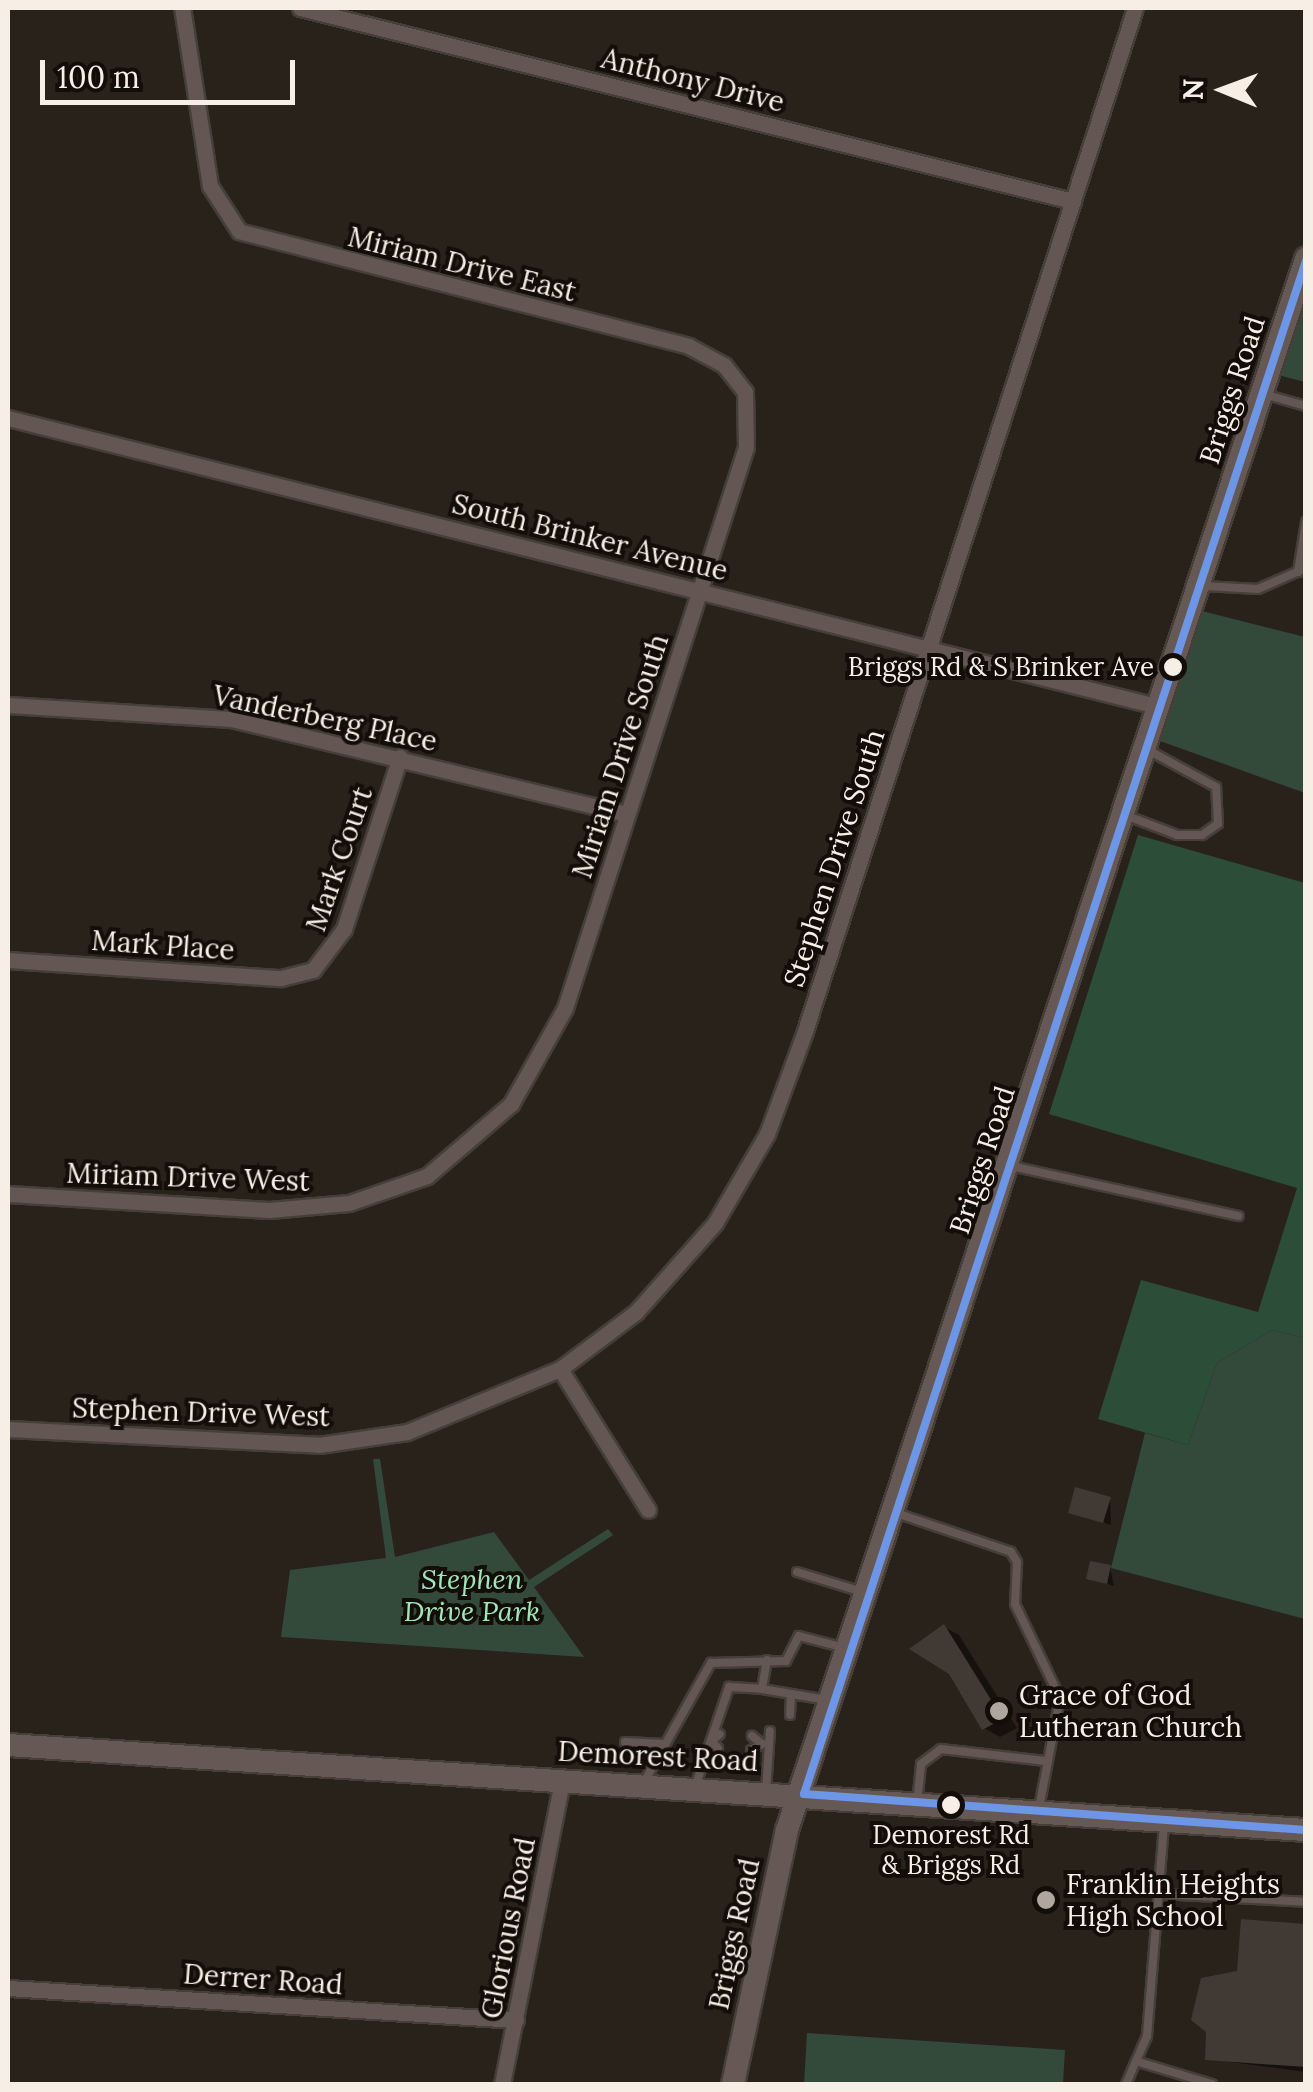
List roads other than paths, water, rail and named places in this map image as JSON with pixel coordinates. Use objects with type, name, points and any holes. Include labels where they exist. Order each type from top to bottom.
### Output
[{"type":"street","name":"Miriam Drive East","points":[[182,8],[210,186],[222,218],[261,239],[689,346],[724,364]]},
{"type":"street","name":"Anthony Drive","points":[[300,8],[1073,201]]},
{"type":"street","name":"Stephen Drive South","points":[[560,1370],[636,1312],[715,1223],[767,1134],[1135,8]]},
{"type":"street","name":"Briggs Road","points":[[733,2084],[787,1830],[837,1702],[1306,259]]},
{"type":"street","name":"Miriam Drive South","points":[[472,1144],[541,1062],[700,590],[749,420],[745,392],[724,364]]},
{"type":"street","name":"South Brinker Avenue","points":[[8,418],[1160,707]]},
{"type":"street","name":"Vanderberg Place","points":[[8,705],[231,719],[627,814]]},
{"type":"street","name":"Mark Court","points":[[313,970],[344,929],[400,757]]},
{"type":"street","name":"Mark Place","points":[[8,960],[281,978],[313,970]]},
{"type":"street","name":"Miriam Drive West","points":[[8,1194],[308,1208],[387,1193],[472,1144]]},
{"type":"street","name":"Stephen Drive West","points":[[8,1430],[319,1445],[407,1432],[560,1370]]},
{"type":"street","points":[[560,1370],[648,1510]]},
{"type":"street","name":"Demorest Road","points":[[8,1745],[804,1794],[1306,1830]]},
{"type":"street","name":"Glorious Road","points":[[502,2084],[562,1782]]},
{"type":"street","name":"Derrer Road","points":[[8,1988],[516,2020]]},
{"type":"lane","points":[[1262,393],[1306,406]]},
{"type":"lane","points":[[1200,584],[1258,589],[1302,570],[1306,522]]},
{"type":"lane","points":[[1124,816],[1176,834],[1202,836],[1218,824],[1216,787],[1146,749]]},
{"type":"lane","points":[[1011,1166],[1239,1216]]},
{"type":"lane","points":[[898,1514],[1011,1552],[1015,1604],[1060,1698],[1038,1812]]},
{"type":"lane","points":[[796,1572],[872,1595]]},
{"type":"lane","points":[[642,1786],[710,1663],[786,1662],[799,1636],[854,1650]]},
{"type":"lane","points":[[762,1689],[767,1660]]},
{"type":"lane","points":[[694,1788],[732,1685],[789,1698],[837,1702]]},
{"type":"lane","points":[[778,1710],[789,1698]]},
{"type":"lane","points":[[789,1698],[790,1714]]},
{"type":"lane","points":[[766,1792],[773,1744],[770,1731]]},
{"type":"lane","points":[[710,1740],[720,1734]]},
{"type":"lane","points":[[752,1736],[762,1744]]},
{"type":"lane","points":[[750,1750],[773,1744],[783,1736]]},
{"type":"lane","points":[[710,1740],[718,1748]]},
{"type":"lane","points":[[625,1742],[664,1744]]},
{"type":"lane","points":[[918,1803],[922,1764],[940,1749],[1046,1761]]},
{"type":"lane","points":[[1126,2084],[1142,2063],[1164,1820]]},
{"type":"lane","points":[[1160,1894],[1306,1902]]},
{"type":"lane","points":[[1142,2063],[1191,2082],[1212,2084]]},
{"type":"place","name":"Briggs Rd & S Brinker Ave","points":[[1173,667]]},
{"type":"place","name":"Grace of God Lutheran Church","points":[[999,1711]]},
{"type":"place","name":"Demorest Rd & Briggs Rd","points":[[951,1805]]},
{"type":"place","name":"Franklin Heights High School","points":[[1046,1900]]},
{"type":"park label","name":"Stephen Drive Park","points":[[472,1595]]}]
